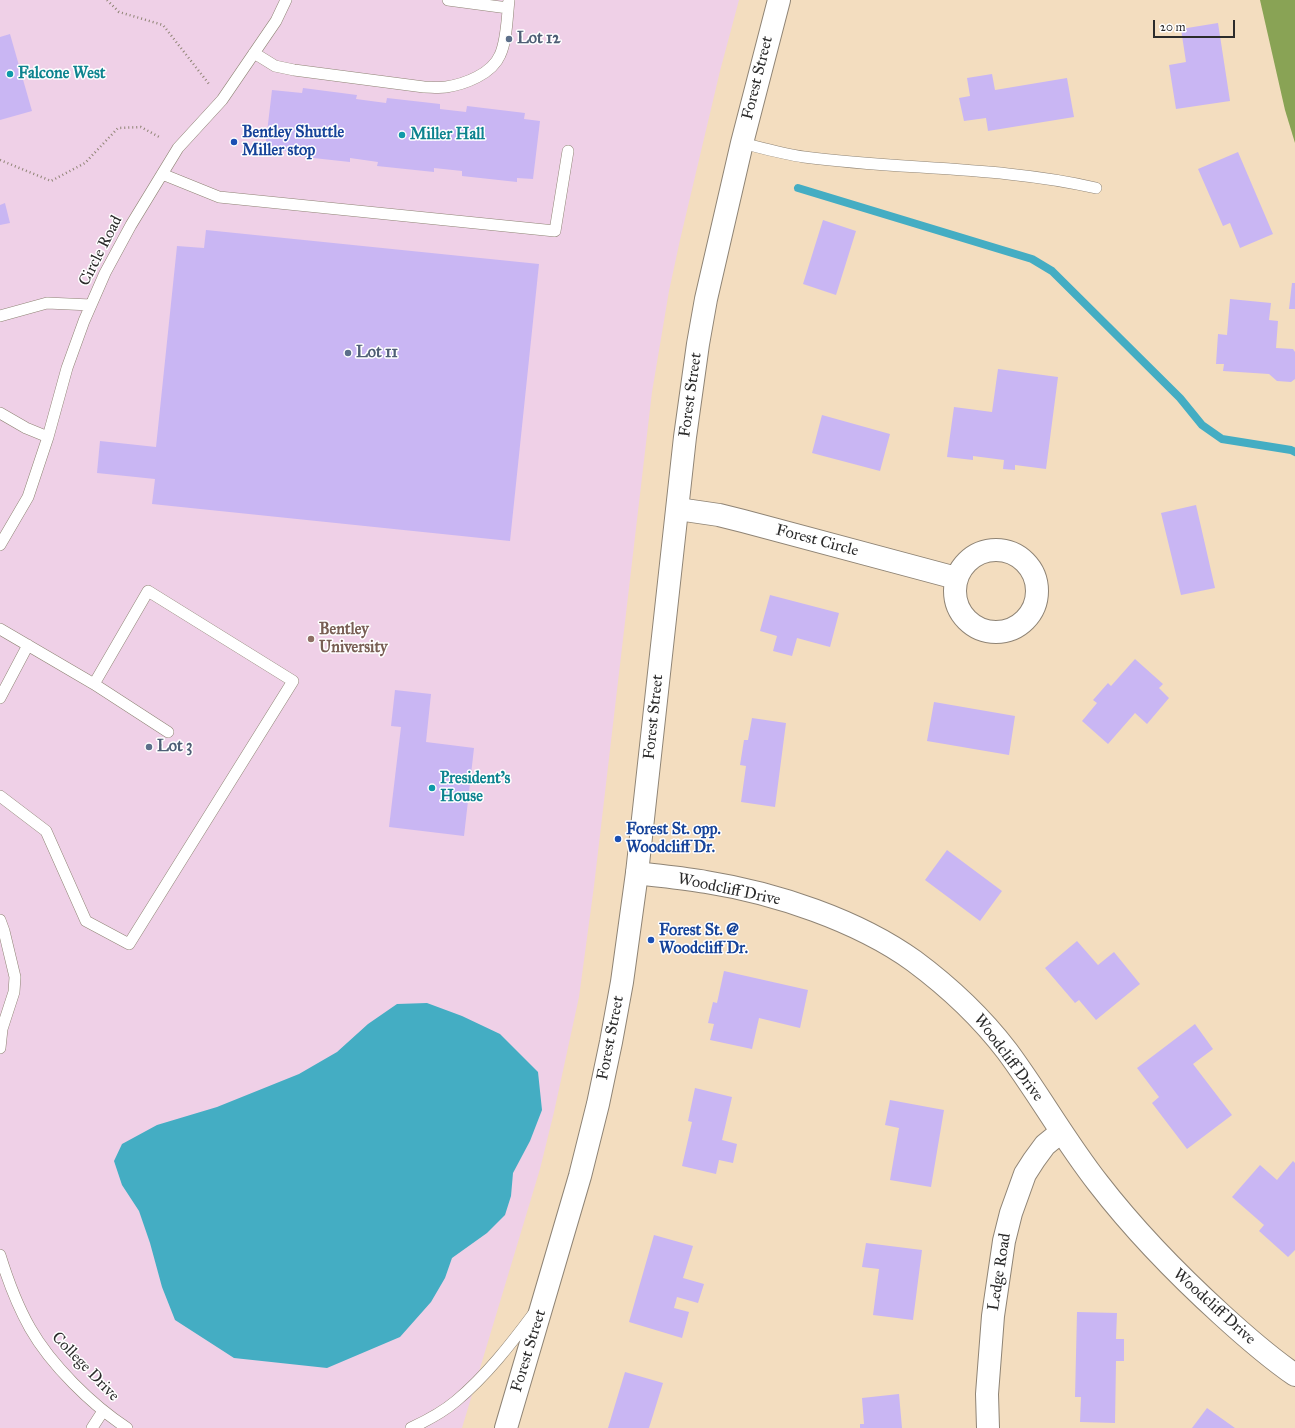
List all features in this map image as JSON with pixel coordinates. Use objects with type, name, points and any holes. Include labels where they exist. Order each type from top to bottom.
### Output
[{"type":"street","name":"Forest Street","points":[[506,1428],[577,1190],[598,1104],[617,1013],[637,873],[686,430],[698,344],[706,299],[742,143],[778,0]]},
{"type":"street","name":"Forest Circle","points":[[678,509],[743,521],[956,578]]},
{"type":"street","name":"Woodcliff Drive","points":[[637,873],[707,882],[787,902],[833,918],[895,949],[914,961],[969,1007],[1006,1050],[1061,1132],[1098,1183],[1157,1252],[1197,1292],[1242,1332],[1295,1375]]},
{"type":"street","name":"Ledge Road","points":[[988,1428],[987,1394],[993,1316],[1004,1241],[1011,1213],[1025,1174],[1045,1145],[1061,1132]]},
{"type":"lane","name":"Circle Road","points":[[0,545],[28,497],[48,437],[67,368],[91,305],[105,274],[131,225],[178,148],[222,100],[276,21],[286,0]]},
{"type":"lane","points":[[254,53],[275,66],[294,70],[424,88],[446,87],[467,82],[487,72],[500,56],[505,34],[508,4],[448,0]]},
{"type":"lane","points":[[742,143],[803,156],[1004,173],[1063,181],[1096,188]]},
{"type":"lane","points":[[162,174],[219,197],[555,231],[568,151]]},
{"type":"lane","points":[[0,316],[48,303],[91,305]]},
{"type":"lane","points":[[0,413],[26,428],[48,437]]},
{"type":"lane","points":[[0,796],[46,831],[86,921],[129,944],[293,681],[148,591],[94,684]]},
{"type":"lane","points":[[0,628],[94,684],[168,732]]},
{"type":"lane","points":[[0,698],[28,645]]},
{"type":"lane","points":[[0,920],[15,977],[14,992],[1,1035]]},
{"type":"lane","name":"College Drive","points":[[0,1255],[15,1298],[39,1343],[63,1371],[103,1411],[127,1428]]},
{"type":"lane","points":[[411,1428],[451,1404],[472,1386],[511,1342],[546,1296]]},
{"type":"lane","points":[[92,1428],[103,1411]]},
{"type":"path","points":[[107,0],[119,12],[163,25],[222,100]]},
{"type":"path","points":[[0,160],[51,181],[85,163],[118,128],[141,127],[178,148]]},
{"type":"shaded area","name":"Bentley University","points":[[0,0],[739,0],[720,71],[680,240],[669,291],[652,392],[594,886],[579,997],[540,1169],[462,1428],[0,1428]]},
{"type":"green space","points":[[1260,0],[1295,0],[1295,143],[1285,110]]},
{"type":"water","points":[[427,1003],[462,1016],[500,1034],[538,1072],[542,1110],[530,1141],[513,1173],[511,1196],[505,1215],[487,1233],[452,1258],[445,1278],[431,1302],[400,1337],[327,1368],[234,1358],[175,1320],[162,1287],[150,1243],[139,1211],[122,1185],[114,1161],[122,1144],[157,1125],[217,1107],[299,1074],[337,1052],[368,1024],[397,1004]]},
{"type":"building","points":[[1218,23],[1230,101],[1176,109],[1169,65],[1186,62],[1181,29]]},
{"type":"building","name":"Falcone West","points":[[10,34],[32,111],[0,120],[0,37]]},
{"type":"building","points":[[992,74],[995,90],[1067,78],[1074,117],[988,131],[986,118],[964,121],[959,98],[970,96],[967,78]]},
{"type":"building","name":"Miller Hall","points":[[303,88],[357,95],[356,99],[386,103],[387,98],[440,104],[440,109],[466,112],[467,106],[525,113],[524,119],[540,121],[533,179],[517,178],[517,182],[462,176],[462,171],[434,168],[434,172],[377,166],[378,162],[350,158],[350,162],[295,156],[295,152],[265,149],[272,90],[302,93]]},
{"type":"building","points":[[1238,152],[1273,234],[1240,248],[1230,223],[1223,226],[1198,169]]},
{"type":"building","points":[[5,203],[10,223],[0,225],[0,205]]},
{"type":"building","points":[[823,220],[856,231],[836,295],[803,284]]},
{"type":"building","name":"Lot 11","points":[[206,230],[539,264],[510,541],[152,504],[155,479],[97,473],[100,441],[156,447],[177,246],[204,248]]},
{"type":"building","points":[[1292,283],[1295,283],[1295,309],[1289,309]]},
{"type":"building","points":[[1230,299],[1271,303],[1269,320],[1278,321],[1276,348],[1293,349],[1295,352],[1295,379],[1291,382],[1277,381],[1269,374],[1223,371],[1224,364],[1216,364],[1218,334],[1227,335]]},
{"type":"building","points":[[998,369],[1058,377],[1046,469],[1015,465],[1015,470],[1003,469],[1004,460],[973,456],[973,460],[947,457],[954,407],[992,412]]},
{"type":"building","points":[[822,415],[890,434],[880,471],[812,453]]},
{"type":"building","points":[[1196,505],[1215,588],[1181,595],[1161,513]]},
{"type":"building","points":[[770,595],[839,613],[830,647],[797,638],[792,656],[773,651],[777,636],[760,631]]},
{"type":"building","points":[[1135,659],[1163,684],[1159,688],[1169,698],[1147,724],[1135,713],[1108,744],[1082,721],[1097,703],[1093,700],[1108,683],[1111,686]]},
{"type":"building","name":"President's House","points":[[395,690],[431,694],[426,742],[474,748],[464,836],[389,827],[401,727],[391,726]]},
{"type":"building","points":[[934,702],[1015,716],[1009,755],[927,741]]},
{"type":"building","points":[[752,718],[786,723],[775,807],[741,802],[746,766],[740,765],[744,740],[748,740]]},
{"type":"building","points":[[947,850],[1002,891],[980,921],[925,880]]},
{"type":"building","points":[[1077,941],[1098,965],[1114,952],[1140,984],[1096,1020],[1079,1000],[1075,1003],[1045,968]]},
{"type":"building","points":[[724,971],[808,990],[800,1028],[759,1018],[752,1049],[710,1040],[714,1024],[708,1023],[713,1002],[717,1003]]},
{"type":"building","points":[[1195,1024],[1213,1049],[1193,1064],[1232,1115],[1187,1149],[1152,1103],[1159,1097],[1137,1068]]},
{"type":"building","points":[[695,1088],[732,1097],[722,1140],[737,1144],[733,1163],[719,1160],[716,1174],[682,1166],[692,1122],[688,1121]]},
{"type":"building","points":[[890,1100],[944,1110],[931,1187],[890,1180],[899,1128],[885,1125]]},
{"type":"building","points":[[1293,1161],[1295,1163],[1295,1250],[1288,1257],[1259,1231],[1264,1225],[1232,1197],[1260,1165],[1277,1180]]},
{"type":"building","points":[[654,1235],[693,1246],[683,1278],[704,1284],[698,1303],[677,1297],[674,1308],[689,1312],[682,1338],[629,1322]]},
{"type":"building","points":[[866,1243],[922,1250],[913,1320],[873,1315],[879,1269],[862,1267]]},
{"type":"building","points":[[1077,1312],[1117,1313],[1116,1339],[1124,1339],[1124,1361],[1116,1361],[1115,1423],[1080,1422],[1081,1397],[1075,1397]]},
{"type":"building","points":[[625,1372],[663,1383],[649,1428],[608,1428]]},
{"type":"building","points":[[899,1394],[902,1428],[860,1428],[860,1424],[864,1424],[862,1398]]},
{"type":"building","points":[[1207,1408],[1235,1428],[1192,1428]]},
{"type":"waterway","points":[[798,188],[1032,259],[1052,271],[1180,398],[1202,425],[1222,439],[1291,450],[1295,452]]},
{"type":"place","name":"Lot 12","points":[[509,39]]},
{"type":"place","name":"Falcone West","points":[[10,74]]},
{"type":"place","name":"Miller Hall","points":[[402,135]]},
{"type":"place","name":"Bentley Shuttle Miller stop","points":[[234,142]]},
{"type":"place","name":"Lot 11","points":[[348,353]]},
{"type":"place","name":"Bentley University","points":[[311,639]]},
{"type":"place","name":"Lot 3","points":[[149,747]]},
{"type":"place","name":"President's House","points":[[432,788]]},
{"type":"place","name":"Forest St. opp. Woodcliff Dr.","points":[[618,839]]},
{"type":"place","name":"Forest St. @ Woodcliff Dr.","points":[[651,940]]}]
